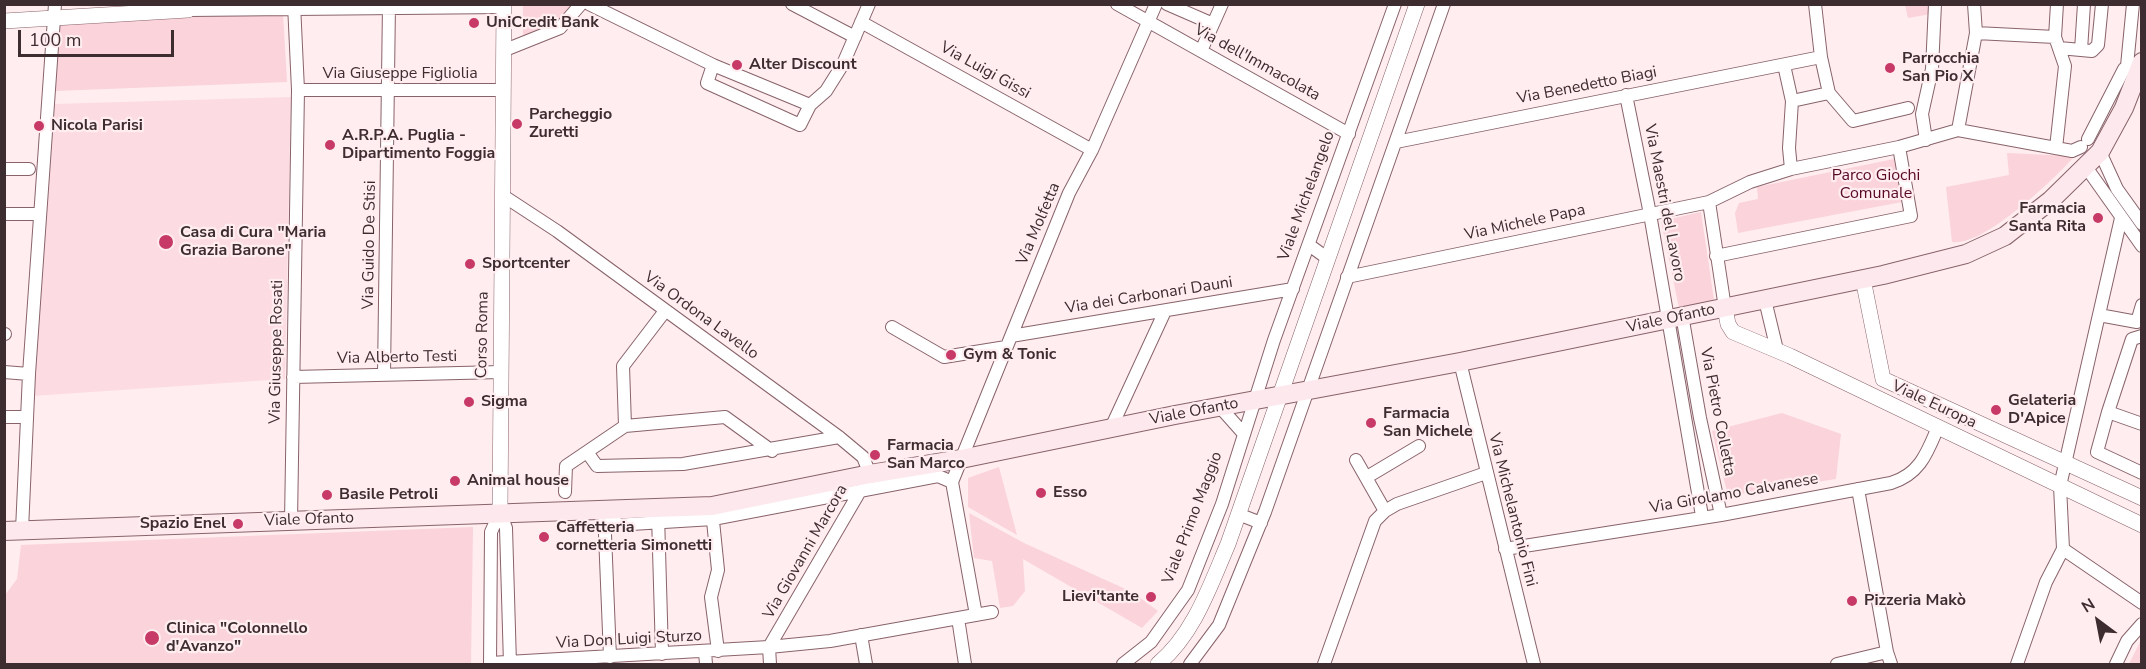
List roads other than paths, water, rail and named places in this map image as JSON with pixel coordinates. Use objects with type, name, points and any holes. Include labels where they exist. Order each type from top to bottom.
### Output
[{"type":"main road","name":"Viale Ofanto","points":[[13,530],[500,512],[609,510],[658,516],[712,512],[870,474],[960,459],[1220,406],[1460,362],[1930,265],[1966,254],[2005,236],[2051,200],[2086,167],[2090,146],[2124,108],[2137,63]]},
{"type":"street","points":[[504,50],[560,27],[581,4]]},
{"type":"street","points":[[589,4],[713,65],[810,105]]},
{"type":"street","points":[[713,65],[707,83],[800,125],[810,105],[826,91],[855,37],[869,4]]},
{"type":"street","name":"Via dell'Immacolata","points":[[1117,4],[1349,134]]},
{"type":"street","name":"Via Molfetta","points":[[952,482],[1069,193],[1092,150],[1156,4]]},
{"type":"street","points":[[1167,4],[1212,24]]},
{"type":"street","points":[[1201,51],[1222,4]]},
{"type":"street","name":"Viale Michelangelo","points":[[1254,400],[1395,4]]},
{"type":"street","points":[[1151,642],[1163,663],[1176,647],[1198,611],[1238,514],[1417,4]]},
{"type":"street","points":[[1190,664],[1219,625],[1261,523],[1444,4]]},
{"type":"street","points":[[1815,4],[1821,57],[1829,93],[1853,121],[1908,108]]},
{"type":"street","points":[[1926,140],[1922,114],[1932,69],[1935,4]]},
{"type":"street","points":[[1974,4],[1976,33],[1958,130],[2072,151],[2090,146],[2142,224]]},
{"type":"street","points":[[2056,148],[2065,66],[2057,43],[2057,4]]},
{"type":"street","points":[[2081,50],[2084,4]]},
{"type":"street","points":[[1976,33],[2057,43],[2092,51],[2098,45],[2102,4]]},
{"type":"street","points":[[2133,4],[2137,63]]},
{"type":"street","points":[[791,5],[855,37]]},
{"type":"street","name":"Via Guido De Stisi","points":[[384,375],[389,6]]},
{"type":"street","points":[[4,21],[55,12],[188,7],[504,6]]},
{"type":"street","name":"Corso Roma","points":[[504,6],[500,512],[506,528],[510,663]]},
{"type":"street","name":"Via Giuseppe Rosati","points":[[291,521],[298,90],[294,7]]},
{"type":"street","points":[[13,530],[26,417],[55,12]]},
{"type":"street","name":"Via Luigi Gissi","points":[[861,22],[1092,150]]},
{"type":"street","name":"Via Benedetto Biagi","points":[[1396,142],[1821,57]]},
{"type":"street","points":[[1784,65],[1792,101],[1789,148],[1791,169]]},
{"type":"street","name":"Via Giuseppe Figliolia","points":[[298,90],[502,90]]},
{"type":"street","points":[[1792,101],[1829,93]]},
{"type":"street","name":"Via Maestri del Lavoro","points":[[1626,95],[1650,214],[1675,317]]},
{"type":"street","name":"Via Michele Papa","points":[[1347,277],[1709,202],[1750,182],[1791,169],[1899,147],[1958,130]]},
{"type":"street","points":[[1716,256],[1911,216],[1899,147]]},
{"type":"street","points":[[2086,167],[2142,246]]},
{"type":"street","points":[[4,169],[28,169]]},
{"type":"street","name":"Via Ordona Lavello","points":[[502,195],[557,231],[839,437],[862,457],[870,474]]},
{"type":"street","points":[[1709,202],[1725,308]]},
{"type":"street","points":[[4,214],[39,214]]},
{"type":"street","points":[[2017,664],[2046,582],[2062,549],[2060,486],[2121,218]]},
{"type":"street","points":[[1309,245],[1327,258]]},
{"type":"street","name":"Viale Europa","points":[[1863,279],[1883,379],[2142,498]]},
{"type":"street","name":"Via dei Carbonari Dauni","points":[[892,327],[944,357],[1165,311],[1293,289]]},
{"type":"street","points":[[1765,300],[1777,350]]},
{"type":"street","points":[[2099,315],[2139,326],[2142,305]]},
{"type":"street","name":"Viale Europa","points":[[1725,308],[1728,324],[1733,332],[1777,350],[2142,525]]},
{"type":"street","points":[[625,426],[623,366],[665,311]]},
{"type":"street","points":[[1111,428],[1165,311]]},
{"type":"street","name":"Via Pietro Colletta","points":[[1675,317],[1721,515]]},
{"type":"street","name":"Via Pietro Colletta","points":[[1675,317],[1702,516]]},
{"type":"street","points":[[2142,336],[2132,339],[2097,452],[2142,473]]},
{"type":"street","name":"Via Michelantonio Fini","points":[[1460,362],[1534,664]]},
{"type":"street","points":[[4,372],[28,374]]},
{"type":"street","name":"Via Alberto Testi","points":[[293,377],[501,372]]},
{"type":"street","points":[[1874,397],[1883,379]]},
{"type":"street","name":"Viale Primo Maggio","points":[[1123,664],[1151,642],[1188,590],[1222,504],[1254,400]]},
{"type":"street","points":[[1220,406],[1244,434]]},
{"type":"street","points":[[2108,412],[2142,424]]},
{"type":"street","points":[[4,417],[26,417]]},
{"type":"street","points":[[565,492],[566,466],[625,426],[725,417],[772,451]]},
{"type":"street","name":"Via Girolamo Calvanese","points":[[1505,549],[1702,516],[1721,515],[1905,478],[1923,463],[1938,427]]},
{"type":"street","points":[[587,452],[597,466],[683,464],[772,451],[839,437]]},
{"type":"street","points":[[1367,477],[1419,446]]},
{"type":"street","points":[[1356,460],[1385,511]]},
{"type":"street","points":[[1324,664],[1368,535],[1375,521],[1385,511],[1486,473]]},
{"type":"street","name":"Via Giovanni Marcora","points":[[770,647],[870,474]]},
{"type":"street","name":"Viale Ofanto","points":[[712,512],[860,491],[938,476],[952,482]]},
{"type":"street","points":[[952,482],[976,615]]},
{"type":"street","points":[[1837,664],[1889,658],[1858,489]]},
{"type":"street","points":[[609,510],[610,657]]},
{"type":"street","name":"Corso Roma","points":[[490,664],[491,532],[500,512]]},
{"type":"street","points":[[712,512],[718,570],[711,597],[718,651]]},
{"type":"street","points":[[1238,514],[1261,523]]},
{"type":"street","points":[[658,516],[662,654]]},
{"type":"street","points":[[2062,549],[2142,603]]},
{"type":"street","name":"Via Don Luigi Sturzo","points":[[490,664],[662,654],[705,658],[718,651],[770,647],[861,635],[992,612]]},
{"type":"street","points":[[958,618],[966,664]]},
{"type":"street","points":[[2116,664],[2127,641],[2142,624]]},
{"type":"street","points":[[861,635],[866,664]]},
{"type":"street","points":[[770,647],[770,664]]},
{"type":"place","name":"UniCredit Bank","points":[[474,23]]},
{"type":"place","name":"Alter Discount","points":[[737,65]]},
{"type":"place","name":"Parrocchia San Pio X","points":[[1890,68]]},
{"type":"place","name":"Parcheggio Zuretti","points":[[517,124]]},
{"type":"place","name":"Nicola Parisi","points":[[39,126]]},
{"type":"place","name":"A.R.P.A. Puglia - Dipartimento Foggia","points":[[330,145]]},
{"type":"place","name":"Farmacia Santa Rita","points":[[2098,218]]},
{"type":"place","name":"Casa di Cura \"Maria Grazia Barone\"","points":[[166,242]]},
{"type":"place","name":"Sportcenter","points":[[470,264]]},
{"type":"place","name":"Gym & Tonic","points":[[951,355]]},
{"type":"place","name":"Sigma","points":[[469,402]]},
{"type":"place","name":"Gelateria D'Apice","points":[[1996,410]]},
{"type":"place","name":"Farmacia San Michele","points":[[1371,423]]},
{"type":"place","name":"Farmacia San Marco","points":[[875,455]]},
{"type":"place","name":"Animal house","points":[[455,481]]},
{"type":"place","name":"Esso","points":[[1041,493]]},
{"type":"place","name":"Basile Petroli","points":[[327,495]]},
{"type":"place","name":"Spazio Enel","points":[[238,524]]},
{"type":"place","name":"Caffetteria cornetteria Simonetti","points":[[544,537]]},
{"type":"place","name":"Lievi'tante","points":[[1151,597]]},
{"type":"place","name":"Pizzeria Makò","points":[[1852,601]]},
{"type":"place","name":"Clinica \"Colonnello d'Avanzo\"","points":[[152,638]]},
{"type":"park label","name":"Parco Giochi Comunale","points":[[1876,185]]}]
